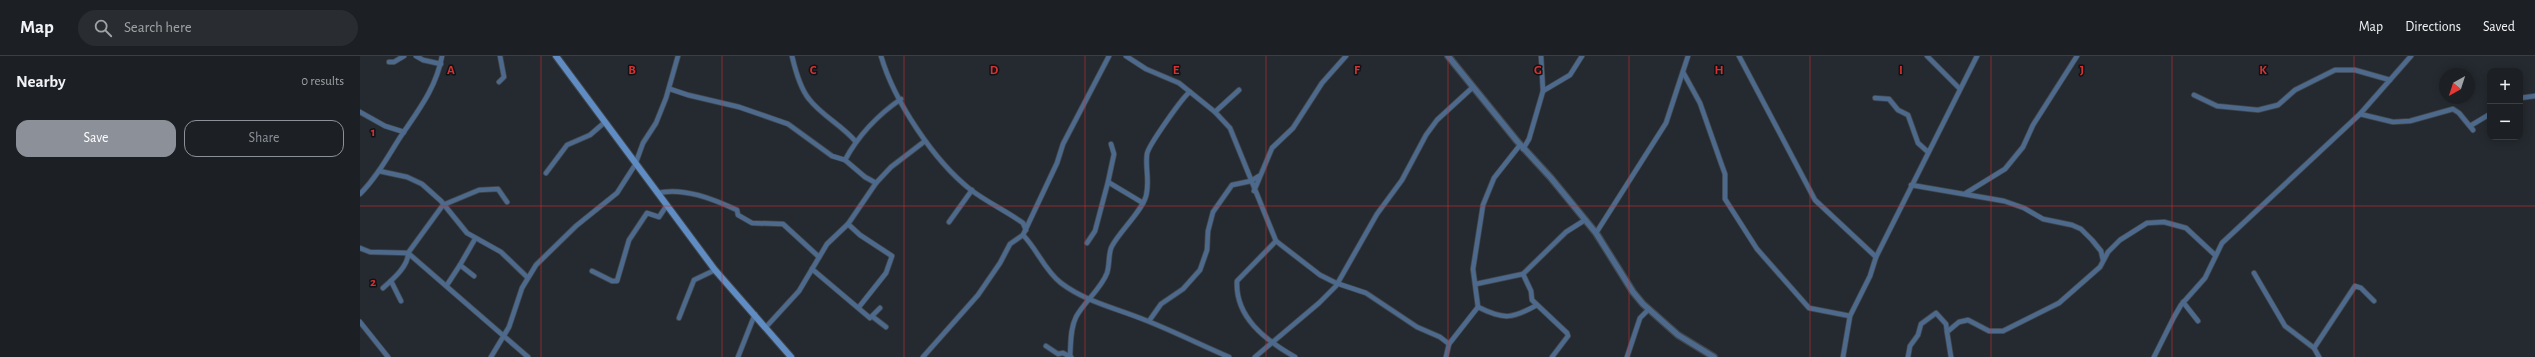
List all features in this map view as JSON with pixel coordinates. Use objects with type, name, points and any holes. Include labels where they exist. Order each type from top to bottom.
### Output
[{"type":"main road","points":[[556,56],[635,165],[667,205],[715,270],[791,357]]},
{"type":"street","points":[[389,62],[394,62],[404,56]]},
{"type":"street","points":[[416,56],[423,60],[440,64]]},
{"type":"street","points":[[360,194],[379,171],[404,132],[417,115],[434,84],[442,56]]},
{"type":"street","points":[[500,56],[504,77],[500,82]]},
{"type":"street","points":[[490,357],[514,314],[527,277],[536,265],[576,226],[617,193],[635,165],[643,143],[656,123],[670,88],[678,56]]},
{"type":"street","points":[[792,56],[808,99],[827,118],[839,124],[856,142]]},
{"type":"street","points":[[881,56],[885,68],[901,99],[925,141],[948,168],[972,190],[1023,224],[1030,222]]},
{"type":"street","points":[[923,357],[978,295],[1000,263],[1010,244],[1024,233],[1057,163],[1064,144],[1109,56]]},
{"type":"street","points":[[1126,56],[1146,69],[1173,80],[1215,112],[1230,128],[1276,241],[1320,274],[1336,283],[1366,293],[1417,327],[1440,337],[1449,344]]},
{"type":"street","points":[[1254,190],[1272,148],[1294,128],[1322,83],[1346,56]]},
{"type":"street","points":[[1448,56],[1522,147],[1551,178],[1596,233],[1633,292],[1649,309],[1678,335],[1714,357]]},
{"type":"street","points":[[1446,357],[1449,344],[1478,307],[1473,268],[1483,205],[1494,178],[1529,139],[1542,91],[1541,56]]},
{"type":"street","points":[[1542,91],[1570,75],[1582,56]]},
{"type":"street","points":[[1596,233],[1666,123],[1688,56]]},
{"type":"street","points":[[1739,56],[1815,200],[1876,257]]},
{"type":"street","points":[[1927,56],[1959,88]]},
{"type":"street","points":[[1843,357],[1850,316],[1870,276],[1876,257],[1959,88],[1977,56]]},
{"type":"street","points":[[1966,193],[2005,169],[2023,147],[2033,125],[2077,56]]},
{"type":"street","points":[[2154,357],[2183,302],[2205,278],[2222,243],[2241,227],[2258,208],[2360,114],[2411,56]]},
{"type":"street","points":[[2194,95],[2217,106],[2258,110],[2278,105],[2295,90],[2335,70],[2355,70],[2390,80]]},
{"type":"street","points":[[1683,72],[1700,103],[1725,174],[1725,199],[1757,248],[1809,308],[1836,312],[1850,316]]},
{"type":"street","points":[[1255,357],[1319,303],[1336,283],[1377,214],[1402,180],[1426,134],[1437,120],[1473,87]]},
{"type":"street","points":[[670,88],[688,95],[739,107],[788,124],[832,156],[845,160],[865,177],[876,183]]},
{"type":"street","points":[[1215,112],[1239,90]]},
{"type":"street","points":[[1046,346],[1058,354],[1071,356],[1072,328],[1077,316],[1091,300],[1107,273],[1112,246],[1126,224],[1143,203],[1149,179],[1147,153],[1150,144],[1172,117],[1183,98],[1190,92]]},
{"type":"street","points":[[2523,98],[2535,96]]},
{"type":"street","points":[[1875,98],[1889,99],[1898,110],[1908,115],[1918,143],[1928,152]]},
{"type":"street","points":[[845,160],[856,142],[885,110],[901,99]]},
{"type":"street","points":[[2360,114],[2393,122],[2410,121],[2453,109],[2459,113],[2472,128],[2487,116]]},
{"type":"street","points":[[360,112],[385,126],[404,132]]},
{"type":"street","points":[[546,173],[568,145],[590,135],[605,122]]},
{"type":"street","points":[[766,327],[799,291],[827,244],[848,224],[876,183],[891,167],[925,141]]},
{"type":"street","points":[[1087,243],[1095,231],[1108,182],[1114,154],[1111,144]]},
{"type":"street","points":[[379,171],[408,177],[422,184],[441,200],[443,205],[467,233],[474,239],[501,252],[527,277]]},
{"type":"street","points":[[1149,321],[1161,304],[1183,289],[1200,270],[1207,250],[1208,231],[1213,212],[1232,185],[1251,181],[1259,176]]},
{"type":"street","points":[[1108,182],[1143,203]]},
{"type":"street","points":[[1911,185],[1931,190],[1966,193],[2015,204],[2043,219],[2072,225],[2086,233],[2103,256],[2103,262]]},
{"type":"street","points":[[384,288],[403,267],[409,257],[408,253],[443,205],[479,190],[492,188],[498,189],[507,202]]},
{"type":"street","points":[[948,222],[972,190]]},
{"type":"street","points":[[657,193],[666,191],[688,193],[737,210],[738,215],[752,223],[783,224],[819,257]]},
{"type":"street","points":[[592,271],[612,281],[617,280],[628,240],[646,213],[659,217],[667,205]]},
{"type":"street","points":[[1476,284],[1524,274],[1566,232],[1585,220]]},
{"type":"street","points":[[2103,256],[2120,240],[2139,227],[2147,223],[2164,222],[2186,228],[2215,255]]},
{"type":"street","points":[[848,224],[860,235],[892,256],[886,273],[859,307]]},
{"type":"street","points":[[1023,224],[1024,233],[1060,282],[1091,300],[1149,321],[1229,357]]},
{"type":"street","points":[[447,285],[474,239]]},
{"type":"street","points":[[1276,241],[1237,281],[1237,287],[1241,309],[1270,343],[1295,357]]},
{"type":"street","points":[[360,248],[370,252],[408,253],[447,285],[528,357]]},
{"type":"street","points":[[1947,332],[1952,326],[1964,320],[1988,331],[1996,332],[2010,328],[2059,303],[2103,262],[2108,252]]},
{"type":"street","points":[[460,265],[474,276]]},
{"type":"street","points":[[812,269],[859,307],[870,318],[874,317],[886,327]]},
{"type":"street","points":[[679,318],[694,280],[715,270]]},
{"type":"street","points":[[2254,273],[2285,326],[2314,348],[2319,357]]},
{"type":"street","points":[[1524,274],[1531,291],[1530,297],[1568,336],[1552,357]]},
{"type":"street","points":[[391,281],[401,301]]},
{"type":"street","points":[[2314,348],[2355,286],[2361,288],[2374,302]]},
{"type":"street","points":[[2183,302],[2198,321]]},
{"type":"street","points":[[1478,307],[1496,316],[1514,317],[1537,305]]},
{"type":"street","points":[[874,317],[880,308]]},
{"type":"street","points":[[1627,357],[1640,318],[1649,309]]},
{"type":"street","points":[[1908,357],[1910,346],[1918,336],[1921,324],[1936,313],[1946,324],[1951,357]]},
{"type":"street","points":[[738,357],[755,314]]},
{"type":"street","points":[[360,322],[388,357]]}]
